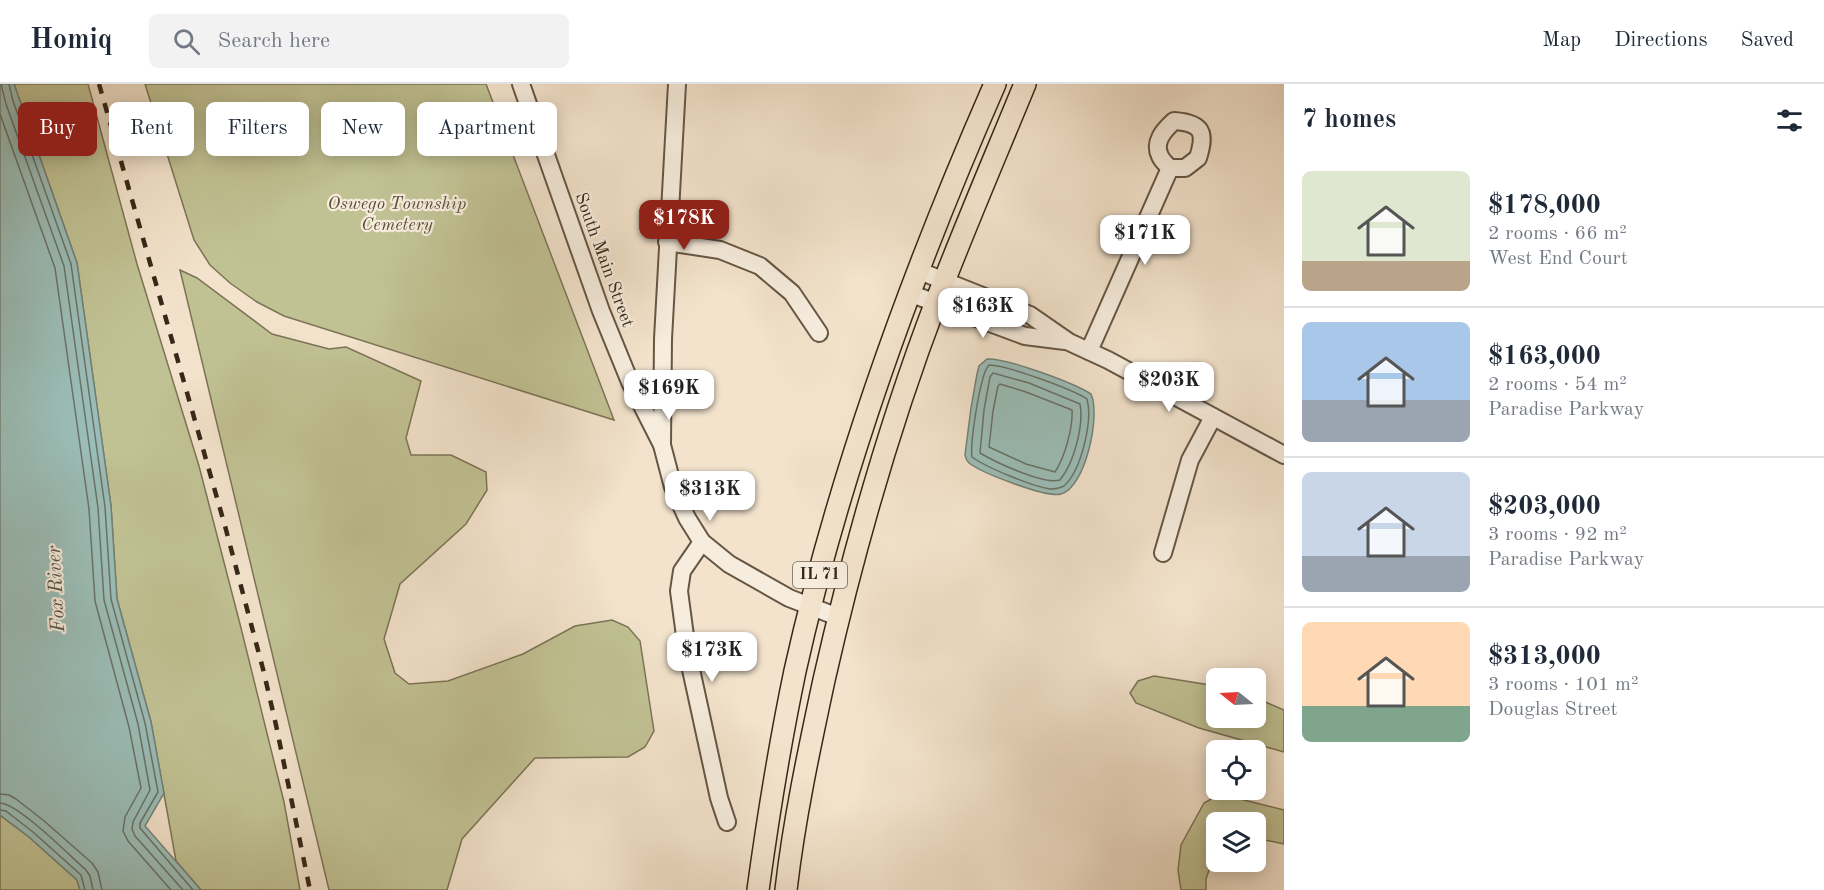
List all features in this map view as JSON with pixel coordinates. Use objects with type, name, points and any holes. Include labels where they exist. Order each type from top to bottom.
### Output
[{"type":"main road","name":"IL 71","points":[[758,890],[768,821],[796,670],[846,482],[917,270],[961,160],[995,84]]},
{"type":"main road","name":"IL 71","points":[[786,890],[790,854],[810,743],[838,617],[863,524],[935,303],[1025,84]]},
{"type":"street","name":"South Main Street","points":[[521,84],[601,311],[630,382],[662,445]]},
{"type":"street","points":[[677,84],[663,339],[662,445],[673,487],[687,518],[702,542],[729,564],[789,598],[838,617]]},
{"type":"street","points":[[1089,351],[1170,168]]},
{"type":"street","points":[[667,242],[720,250],[760,266],[792,293],[819,333]]},
{"type":"street","points":[[917,270],[1030,315],[1069,342],[1284,455]]},
{"type":"street","points":[[909,293],[1025,336],[1069,342]]},
{"type":"street","points":[[1163,553],[1190,460],[1213,417]]},
{"type":"street","points":[[702,542],[682,571],[679,591],[687,651],[719,798],[727,822]]},
{"type":"green space","points":[[14,84],[88,84],[93,102],[20,102]]},
{"type":"green space","name":"Oswego Township Cemetery","points":[[145,84],[486,84],[493,102],[417,102],[417,156],[513,156],[614,420],[284,316],[257,302],[210,265],[194,240],[168,156],[194,156],[194,102],[151,102]]},
{"type":"green space","points":[[97,117],[137,264],[199,466],[284,802],[300,890],[201,890],[176,861],[151,722],[117,599],[111,506],[77,263],[39,156],[97,156]]},
{"type":"green space","points":[[180,270],[197,278],[272,334],[329,349],[346,347],[421,381],[406,438],[411,455],[451,455],[486,472],[487,490],[466,524],[400,584],[384,639],[395,673],[409,684],[448,681],[523,654],[575,626],[612,620],[628,627],[640,641],[654,731],[645,747],[628,757],[535,758],[462,839],[447,890],[329,890]]},
{"type":"green space","points":[[1154,676],[1206,684],[1206,728],[1266,728],[1266,702],[1284,710],[1284,752],[1266,747],[1266,740],[1242,740],[1199,728],[1136,703],[1130,693],[1138,681]]},
{"type":"green space","points":[[1209,800],[1244,800],[1284,810],[1284,844],[1266,840],[1266,812],[1206,812],[1206,872],[1208,872],[1206,890],[1181,890],[1178,870],[1181,845],[1204,803]]},
{"type":"green space","points":[[0,815],[29,837],[77,880],[80,890],[0,890]]},
{"type":"water","name":"Fox River","points":[[0,84],[14,84],[20,102],[18,102],[18,156],[39,156],[77,263],[111,506],[117,599],[151,722],[164,793],[145,826],[201,890],[80,890],[77,880],[29,837],[0,815]]},
{"type":"water","points":[[987,359],[1009,362],[1040,372],[1091,394],[1094,418],[1089,450],[1084,466],[1070,489],[1061,494],[1042,492],[1014,484],[976,467],[967,460],[965,455],[977,374],[979,366]]},
{"type":"railway","points":[[99,84],[225,526],[263,669],[310,890]]}]
